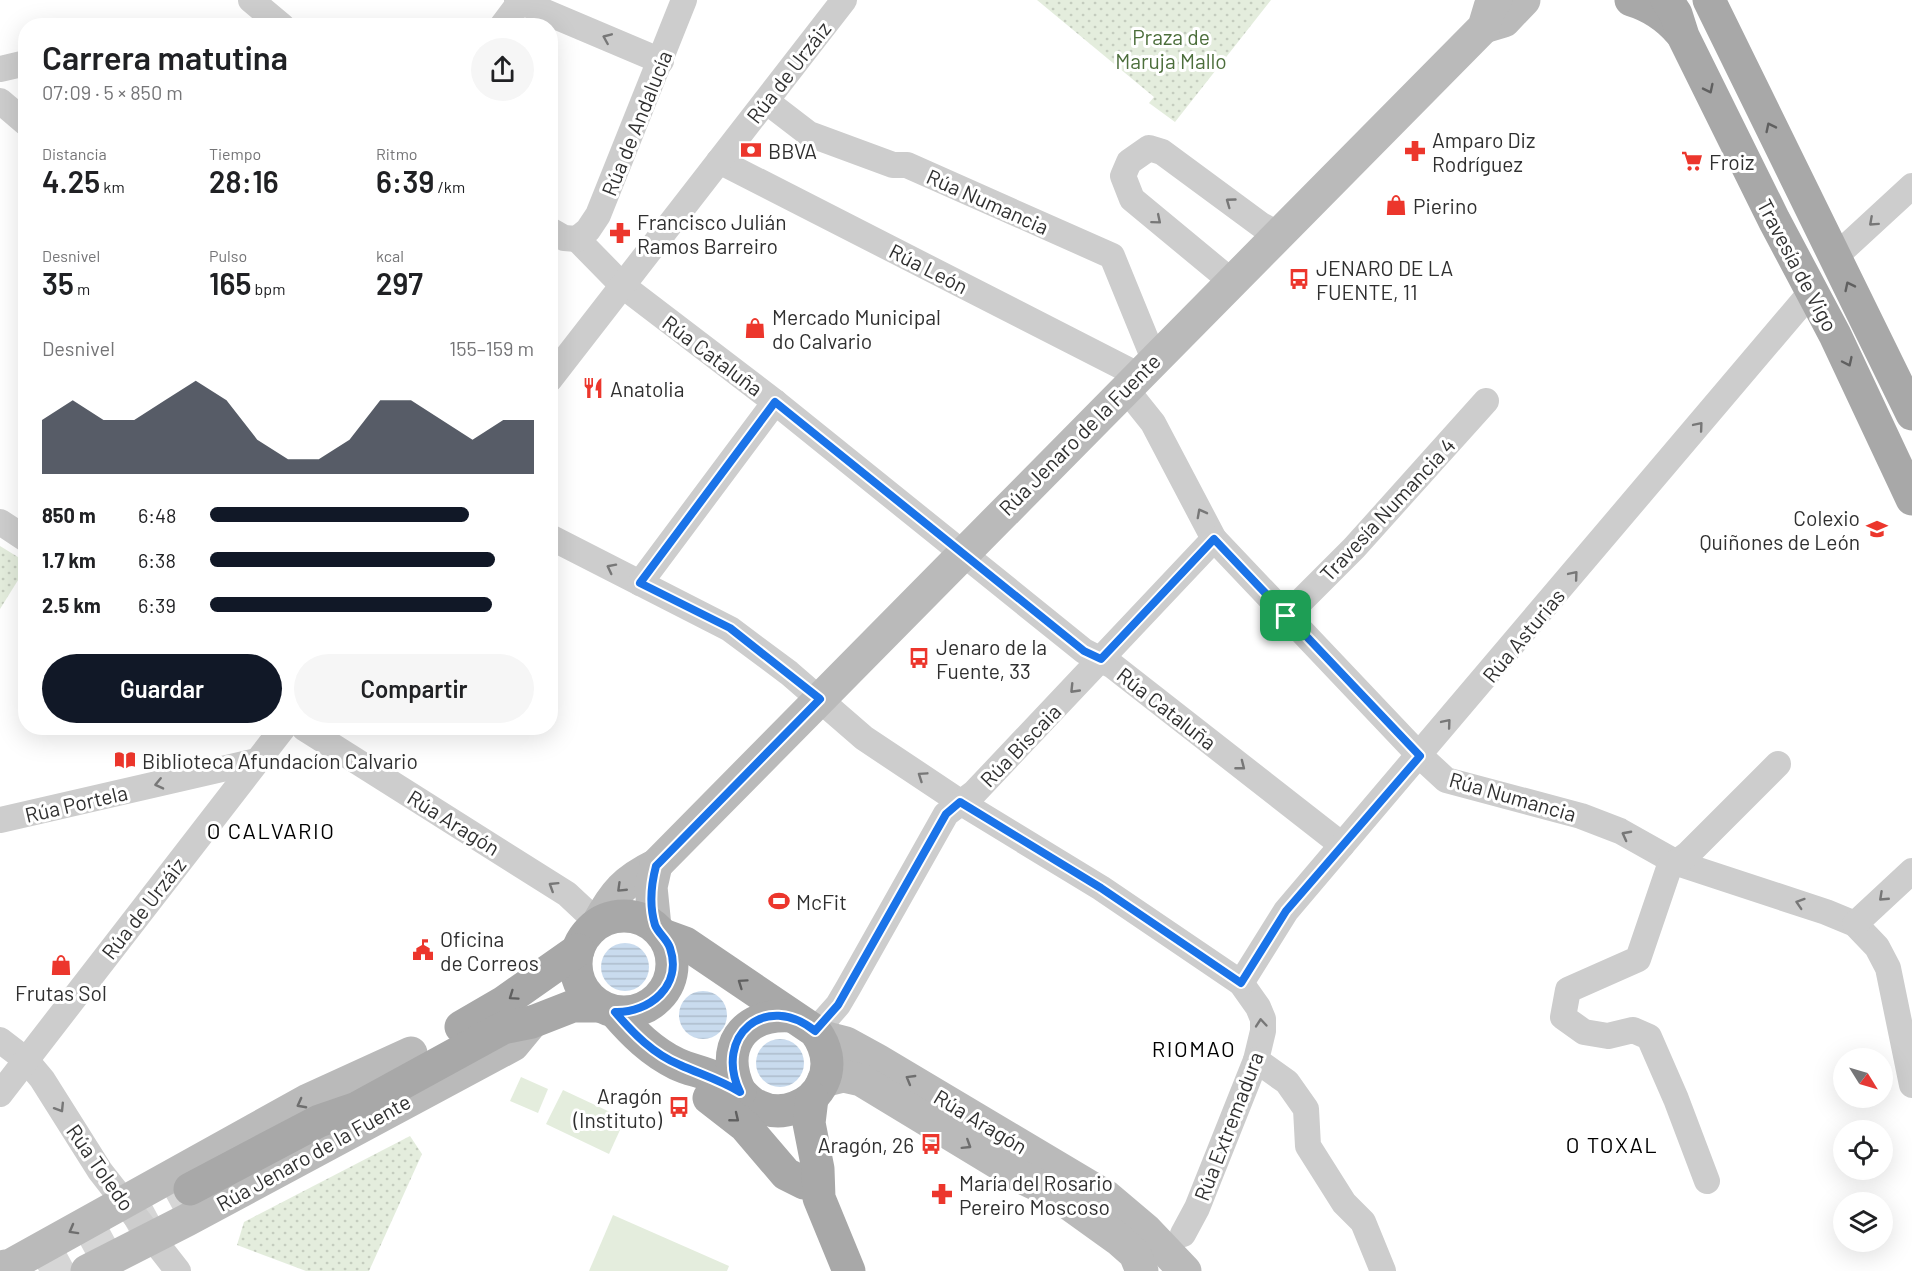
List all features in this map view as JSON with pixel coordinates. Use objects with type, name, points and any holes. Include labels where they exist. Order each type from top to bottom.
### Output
[{"type":"main road","points":[[1631,0],[1663,15],[1683,36]]},
{"type":"main road","name":"Travesía de Vigo","points":[[1667,0],[1676,14],[1683,36],[1758,190],[1836,335],[1912,499]]},
{"type":"main road","name":"Travesía de Vigo","points":[[1709,0],[1912,414]]},
{"type":"main road","name":"Rúa Jenaro de la Fuente","points":[[598,923],[612,897],[627,882],[656,866],[1231,281],[1512,6]]},
{"type":"main road","points":[[606,1009],[629,1013],[643,1009],[665,990],[671,976],[673,962],[670,948],[659,931],[651,886],[656,866]]},
{"type":"main road","name":"Rúa Aragón","points":[[598,923],[622,915],[634,916],[685,943],[808,1028]]},
{"type":"main road","points":[[578,951],[582,940],[598,923]]},
{"type":"main road","name":"Rúa Jenaro de la Fuente","points":[[0,1268],[11,1265],[308,1100],[411,1053],[504,1002],[578,951]]},
{"type":"main road","name":"Rúa Aragón","points":[[578,951],[576,975],[588,998],[606,1009],[638,1039],[678,1065],[714,1077],[749,1099],[786,1111],[800,1106],[818,1090],[843,1076],[861,1080],[1021,1177],[1054,1193],[1118,1239],[1139,1262]]},
{"type":"main road","name":"Rúa Jenaro de la Fuente","points":[[319,1121],[357,1108],[503,1028],[532,1022],[573,1006],[606,1009]]},
{"type":"main road","name":"Rúa Aragón","points":[[749,1099],[732,1076],[730,1060],[735,1043],[744,1029],[758,1020],[774,1015],[846,1043],[1107,1197],[1178,1252]]},
{"type":"main road","name":"Rúa Jenaro de la Fuente","points":[[87,1271],[513,1045],[532,1022]]},
{"type":"main road","points":[[808,1028],[827,1059],[809,1123],[818,1169],[812,1190]]},
{"type":"main road","name":"Rúa Jenaro de la Fuente","points":[[319,1121],[411,1053]]},
{"type":"main road","points":[[678,1065],[686,1081],[746,1126],[779,1167],[812,1190]]},
{"type":"main road","points":[[749,1099],[785,1146],[812,1190],[849,1271]]},
{"type":"main road","points":[[190,1189],[319,1121]]},
{"type":"main road","points":[[1139,1262],[1178,1252]]},
{"type":"street","points":[[251,0],[272,18]]},
{"type":"street","name":"Rúa de Andalucía","points":[[577,239],[588,230],[598,214],[662,61],[684,0]]},
{"type":"street","name":"Rúa de Urzáiz","points":[[558,361],[623,286],[844,0]]},
{"type":"street","points":[[507,18],[518,1],[662,61]]},
{"type":"street","points":[[0,69],[18,65]]},
{"type":"street","points":[[0,101],[18,116]]},
{"type":"street","name":"Rúa Numancia","points":[[766,101],[809,134],[893,165],[907,165],[1112,256],[1139,374],[1153,423],[1214,539],[1420,756],[1446,780],[1581,816],[1620,831],[1677,863],[1826,912],[1855,924],[1877,947],[1888,968],[1912,1085]]},
{"type":"street","points":[[1231,281],[1132,199],[1123,176],[1129,162],[1149,148],[1162,152],[1261,225],[1278,234]]},
{"type":"street","name":"Rúa León","points":[[719,161],[1139,374]]},
{"type":"street","points":[[1835,257],[1912,186]]},
{"type":"street","points":[[558,235],[564,238],[577,239],[623,286]]},
{"type":"street","name":"Rúa Cataluña","points":[[623,286],[775,402],[1084,651],[1101,659],[1342,845]]},
{"type":"street","name":"Rúa Asturias","points":[[1241,983],[1286,911],[1420,756],[1812,291]]},
{"type":"street","name":"Travesía Numancia 4","points":[[1286,616],[1354,548],[1486,401]]},
{"type":"street","points":[[640,583],[775,402]]},
{"type":"street","points":[[0,522],[18,534]]},
{"type":"street","name":"Rúa Biscaia","points":[[808,1028],[838,1005],[946,814],[975,792],[1214,539]]},
{"type":"street","name":"Rúa Extremadura","points":[[558,541],[730,628],[820,699],[855,732],[960,802],[1101,888],[1241,983],[1258,1007],[1263,1019],[1256,1059],[1178,1252]]},
{"type":"street","name":"Rúa de Urzáiz","points":[[0,1094],[277,735]]},
{"type":"street","name":"Rúa Aragón","points":[[315,735],[567,894],[598,923]]},
{"type":"street","name":"Rúa Portela","points":[[0,820],[257,761]]},
{"type":"street","points":[[1707,1181],[1676,1099],[1649,1037],[1633,1030],[1608,1035],[1584,1032],[1563,1017],[1568,990],[1627,966],[1638,959],[1669,868],[1677,863],[1778,764]]},
{"type":"street","points":[[1855,924],[1912,871]]},
{"type":"street","name":"Rúa Toledo","points":[[0,1040],[26,1060],[42,1079],[100,1171],[151,1239],[180,1270]]},
{"type":"street","points":[[1256,1059],[1287,1082],[1306,1109],[1308,1146],[1344,1203],[1363,1222],[1383,1271]]},
{"type":"green space","name":"Praza de Maruja Mallo","points":[[1037,0],[1271,0],[1175,122],[1149,103],[1154,97]]},
{"type":"green space","points":[[0,546],[18,557],[18,580],[0,609]]},
{"type":"green space","points":[[521,1077],[548,1089],[538,1113],[510,1101]]},
{"type":"green space","points":[[563,1090],[625,1119],[609,1154],[546,1124]]},
{"type":"green space","points":[[410,1136],[422,1154],[369,1271],[306,1271],[237,1245],[244,1222]]},
{"type":"green space","points":[[613,1215],[729,1266],[727,1271],[589,1271]]},
{"type":"water","points":[[625,943],[642,950],[649,967],[642,984],[625,991],[608,984],[601,967],[608,950]]},
{"type":"water","points":[[703,991],[720,998],[727,1015],[720,1032],[703,1039],[686,1032],[679,1015],[686,998]]},
{"type":"water","points":[[780,1039],[797,1046],[804,1063],[797,1080],[780,1087],[763,1080],[756,1063],[763,1046]]},
{"type":"tunnel","points":[[39,1271],[190,1189]]},
{"type":"place","name":"BBVA","points":[[751,150]]},
{"type":"place","name":"Amparo Diz Rodríguez","points":[[1415,151]]},
{"type":"place","name":"Froiz","points":[[1692,161]]},
{"type":"place","name":"Pierino","points":[[1396,205]]},
{"type":"place","name":"Francisco Julián Ramos Barreiro","points":[[620,233]]},
{"type":"place","name":"JENARO DE LA FUENTE, 11","points":[[1299,279]]},
{"type":"place","name":"Mercado Municipal do Calvario","points":[[755,328]]},
{"type":"place","name":"Anatolia","points":[[593,388]]},
{"type":"place","name":"Colexio Quiñones de León","points":[[1877,529]]},
{"type":"place","name":"Jenaro de la Fuente, 33","points":[[919,658]]},
{"type":"place","name":"Biblioteca Afundacíon Calvario","points":[[125,760]]},
{"type":"place","name":"McFit","points":[[779,901]]},
{"type":"place","name":"Oficina de Correos","points":[[423,950]]},
{"type":"place","name":"Frutas Sol","points":[[61,965]]},
{"type":"place","name":"Aragón (Instituto)","points":[[679,1107]]},
{"type":"place","name":"Aragón, 26","points":[[931,1144]]},
{"type":"place","name":"María del Rosario Pereiro Moscoso","points":[[942,1194]]},
{"type":"district","name":"O CALVARIO","points":[[271,830]]},
{"type":"district","name":"RIOMAO","points":[[1194,1048]]},
{"type":"district","name":"O TOXAL","points":[[1612,1144]]},
{"type":"route","points":[[775,402],[1084,651],[1101,659],[1214,539],[1286,616],[1405,737],[1420,756],[1286,911],[1241,983],[1101,888],[985,815],[960,802],[946,814],[838,1005],[815,1031],[804,1022],[790,1016],[774,1015],[758,1020],[744,1029],[735,1043],[730,1060],[732,1076],[740,1092],[714,1077],[678,1065],[638,1039],[615,1012],[629,1013],[643,1009],[656,1001],[665,990],[671,976],[673,962],[670,948],[656,927],[651,904],[651,886],[656,866],[820,699],[730,628],[640,583],[775,402]]}]
